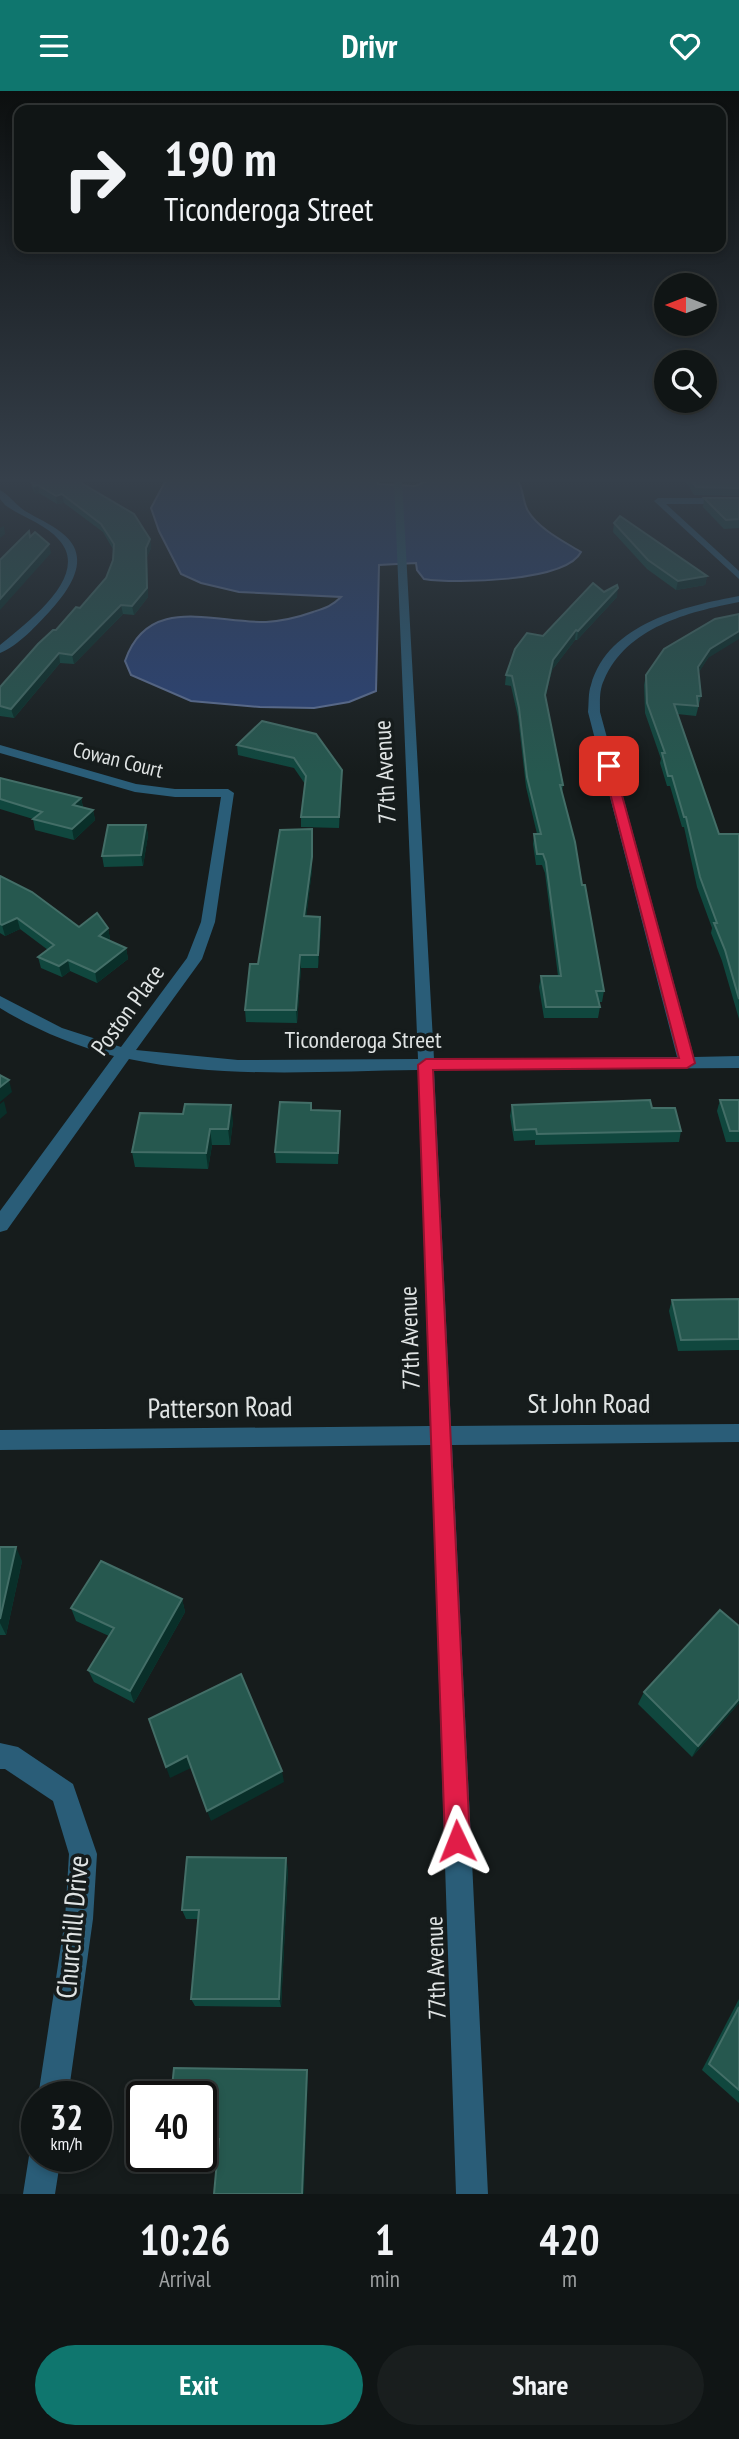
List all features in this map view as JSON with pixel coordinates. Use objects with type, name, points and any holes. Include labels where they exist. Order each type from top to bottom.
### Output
[{"type":"street","points":[[0,650],[66,587],[70,578]]},
{"type":"street","name":"77th Avenue","points":[[403,578],[426,1065],[472,2194]]},
{"type":"street","points":[[687,1063],[594,712],[597,681],[613,657],[631,638],[650,625],[694,607],[739,599]]},
{"type":"street","name":"Cowan Court","points":[[0,749],[135,788],[175,793],[228,793]]},
{"type":"street","name":"Poston Place","points":[[0,1226],[194,958],[208,922],[228,793]]},
{"type":"street","name":"Ticonderoga Street","points":[[0,1001],[33,1022],[76,1041],[123,1054],[174,1063],[239,1066],[739,1062]]},
{"type":"street","name":"St John Road","points":[[440,1434],[739,1433]]},
{"type":"street","name":"Patterson Road","points":[[0,1440],[440,1434]]},
{"type":"street","name":"Churchill Drive","points":[[0,1756],[9,1756],[64,1793],[83,1854],[79,1919],[55,2081]]},
{"type":"street","points":[[39,2194],[42,2172]]},
{"type":"water","points":[[190,578],[379,578],[376,691],[349,702],[314,708],[260,707],[191,701],[131,675],[125,661],[135,640],[149,627],[166,619],[204,617],[278,621],[321,609],[341,597],[239,592]]},
{"type":"water","points":[[423,578],[513,578],[483,581]]},
{"type":"building","points":[[0,578],[19,578],[0,599]]},
{"type":"building","points":[[106,578],[147,578],[147,588],[132,606],[121,605],[72,655],[59,653],[11,709],[0,706],[0,687],[38,644],[56,630],[76,607],[80,608]]},
{"type":"building","points":[[593,583],[604,592],[617,585],[618,588],[578,631],[576,630],[553,660],[545,695],[563,785],[560,785],[575,842],[582,885],[585,885],[604,991],[596,991],[600,1007],[546,1007],[541,976],[561,976],[546,862],[543,854],[537,854],[534,834],[541,834],[527,777],[519,708],[512,676],[506,675],[515,649],[527,633],[543,636]]},
{"type":"building","points":[[739,614],[739,631],[710,649],[698,667],[701,696],[697,696],[698,706],[674,704],[719,834],[739,834],[739,999],[714,923],[717,923],[700,877],[686,817],[672,776],[668,776],[662,753],[665,753],[647,703],[646,675],[664,649],[715,619]]},
{"type":"building","points":[[262,721],[316,734],[342,770],[339,817],[301,817],[306,776],[294,758],[237,745]]},
{"type":"building","points":[[0,778],[81,798],[73,805],[93,810],[72,829],[33,819],[42,812],[0,799]]},
{"type":"building","points":[[108,825],[146,825],[141,855],[102,856]]},
{"type":"building","points":[[312,829],[312,857],[304,916],[320,917],[318,955],[300,955],[296,1010],[245,1010],[250,964],[258,964],[280,830]]},
{"type":"building","points":[[0,876],[32,892],[79,927],[97,913],[108,928],[99,936],[126,948],[95,972],[68,960],[59,966],[38,957],[54,945],[17,918],[0,924]]},
{"type":"building","points":[[0,1075],[9,1080],[0,1087]]},
{"type":"building","points":[[650,1100],[652,1108],[675,1108],[681,1131],[537,1134],[536,1129],[515,1130],[512,1105]]},
{"type":"building","points":[[720,1100],[739,1100],[739,1131],[730,1131]]},
{"type":"building","points":[[280,1102],[311,1103],[311,1110],[340,1111],[338,1153],[275,1152]]},
{"type":"building","points":[[185,1104],[231,1105],[228,1129],[210,1129],[206,1153],[132,1152],[140,1113],[183,1114]]},
{"type":"building","points":[[739,1299],[739,1339],[681,1340],[672,1300]]},
{"type":"building","points":[[0,1547],[16,1547],[0,1619]]},
{"type":"building","points":[[101,1561],[182,1599],[130,1691],[88,1670],[114,1628],[71,1608]]},
{"type":"building","points":[[720,1610],[739,1626],[739,1699],[698,1746],[644,1692]]},
{"type":"building","points":[[241,1674],[282,1771],[207,1811],[187,1756],[166,1767],[149,1719]]},
{"type":"building","points":[[187,1857],[286,1858],[279,1999],[191,1999],[199,1910],[182,1910]]},
{"type":"building","points":[[739,2007],[739,2090],[709,2064]]},
{"type":"building","points":[[174,2068],[307,2070],[302,2194],[214,2194],[219,2139],[217,2081],[173,2081]]},
{"type":"route","points":[[457,1841],[426,1065],[687,1063],[609,766]]}]
